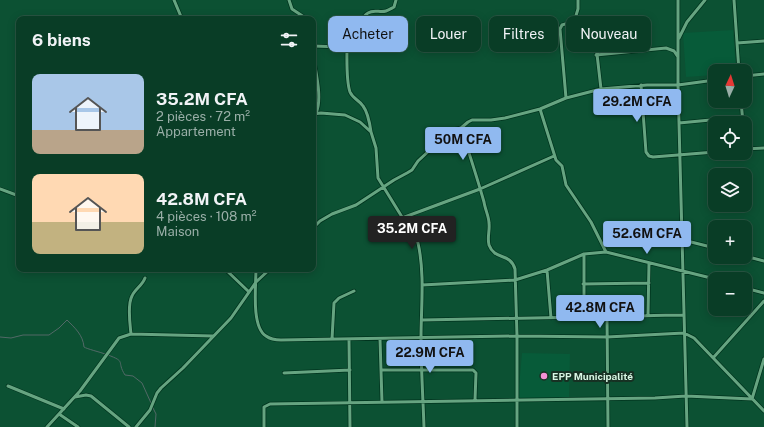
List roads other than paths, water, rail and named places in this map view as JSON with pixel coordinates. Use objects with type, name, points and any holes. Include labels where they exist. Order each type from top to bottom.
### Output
[{"type":"street","points":[[174,0],[181,16]]},
{"type":"street","points":[[289,0],[292,9],[302,16]]},
{"type":"street","points":[[364,16],[374,10],[386,11],[394,7],[396,0]]},
{"type":"street","points":[[576,16],[578,9],[578,0]]},
{"type":"street","points":[[678,0],[678,85],[684,271],[686,427]]},
{"type":"street","points":[[679,38],[687,22],[705,0]]},
{"type":"street","points":[[734,0],[738,64]]},
{"type":"street","points":[[566,24],[562,25],[560,29],[566,98]]},
{"type":"street","points":[[737,43],[764,41]]},
{"type":"street","points":[[316,46],[328,46]]},
{"type":"street","points":[[596,55],[666,48],[674,51],[678,57]]},
{"type":"street","points":[[347,52],[348,81],[350,92],[364,107],[370,124],[376,148],[377,175],[418,243],[420,252],[422,285],[421,338],[424,427]]},
{"type":"street","points":[[596,52],[601,89]]},
{"type":"street","points":[[316,74],[319,104],[316,109]]},
{"type":"street","points":[[752,75],[764,74]]},
{"type":"street","points":[[316,225],[332,214],[356,205],[412,170],[418,161],[432,148],[441,135],[448,131],[461,128],[472,120],[498,120],[540,109],[566,98],[601,89],[641,85],[678,85],[708,81]]},
{"type":"street","points":[[641,85],[646,152],[649,156],[653,157],[708,153]]},
{"type":"street","points":[[540,109],[554,156],[562,166],[566,185],[591,222],[606,252]]},
{"type":"street","points":[[316,113],[345,115],[360,122],[371,132]]},
{"type":"street","points":[[679,123],[708,121]]},
{"type":"street","points":[[461,128],[489,224],[489,243],[492,250],[497,254],[509,258],[513,263],[517,336],[517,427]]},
{"type":"street","points":[[752,149],[764,148]]},
{"type":"street","points":[[402,218],[480,189],[554,156]]},
{"type":"street","points":[[0,189],[16,195]]},
{"type":"street","points":[[683,240],[708,246]]},
{"type":"street","points":[[422,285],[515,280],[547,270],[584,254],[606,252],[708,277]]},
{"type":"street","points":[[584,254],[584,317]]},
{"type":"street","points":[[752,258],[764,261]]},
{"type":"street","points":[[648,315],[649,263]]},
{"type":"street","points":[[547,270],[551,318]]},
{"type":"street","points":[[228,272],[248,291]]},
{"type":"street","points":[[256,272],[255,304],[260,331],[265,336],[272,339],[349,340],[380,338],[517,336],[607,337],[684,333],[694,338],[764,411]]},
{"type":"street","points":[[136,427],[150,410],[157,393],[161,388],[184,368],[230,318],[248,291],[267,272]]},
{"type":"street","points":[[131,334],[130,300],[145,278]]},
{"type":"street","points":[[583,284],[649,283]]},
{"type":"street","points":[[752,290],[764,293]]},
{"type":"street","points":[[332,339],[334,303],[339,298],[354,291]]},
{"type":"street","points":[[713,358],[764,301]]},
{"type":"street","points":[[422,320],[584,317],[607,318],[648,315],[684,315]]},
{"type":"street","points":[[607,318],[608,427]]},
{"type":"street","points":[[47,427],[75,397],[119,338],[131,334],[213,336]]},
{"type":"street","points":[[380,338],[382,402]]},
{"type":"street","points":[[349,340],[351,402],[350,427]]},
{"type":"street","points":[[752,399],[764,358]]},
{"type":"street","points":[[284,373],[350,370]]},
{"type":"street","points":[[381,370],[473,370],[476,373],[475,400]]},
{"type":"street","points":[[8,386],[64,409]]},
{"type":"street","points":[[75,397],[86,395],[91,396],[129,427]]},
{"type":"street","points":[[264,427],[264,407],[268,404],[475,400],[516,401],[686,396],[752,399]]},
{"type":"street","points":[[59,414],[78,427]]},
{"type":"waterway","points":[[0,337],[11,338],[23,335],[49,335],[67,320],[80,335],[84,347],[105,354]]},
{"type":"waterway","points":[[108,355],[114,357],[120,362],[125,375],[133,376],[142,383],[151,403]]},
{"type":"waterway","points":[[152,406],[156,414],[155,427]]},
{"type":"place","name":"EPP Municipalité","points":[[544,376]]}]
